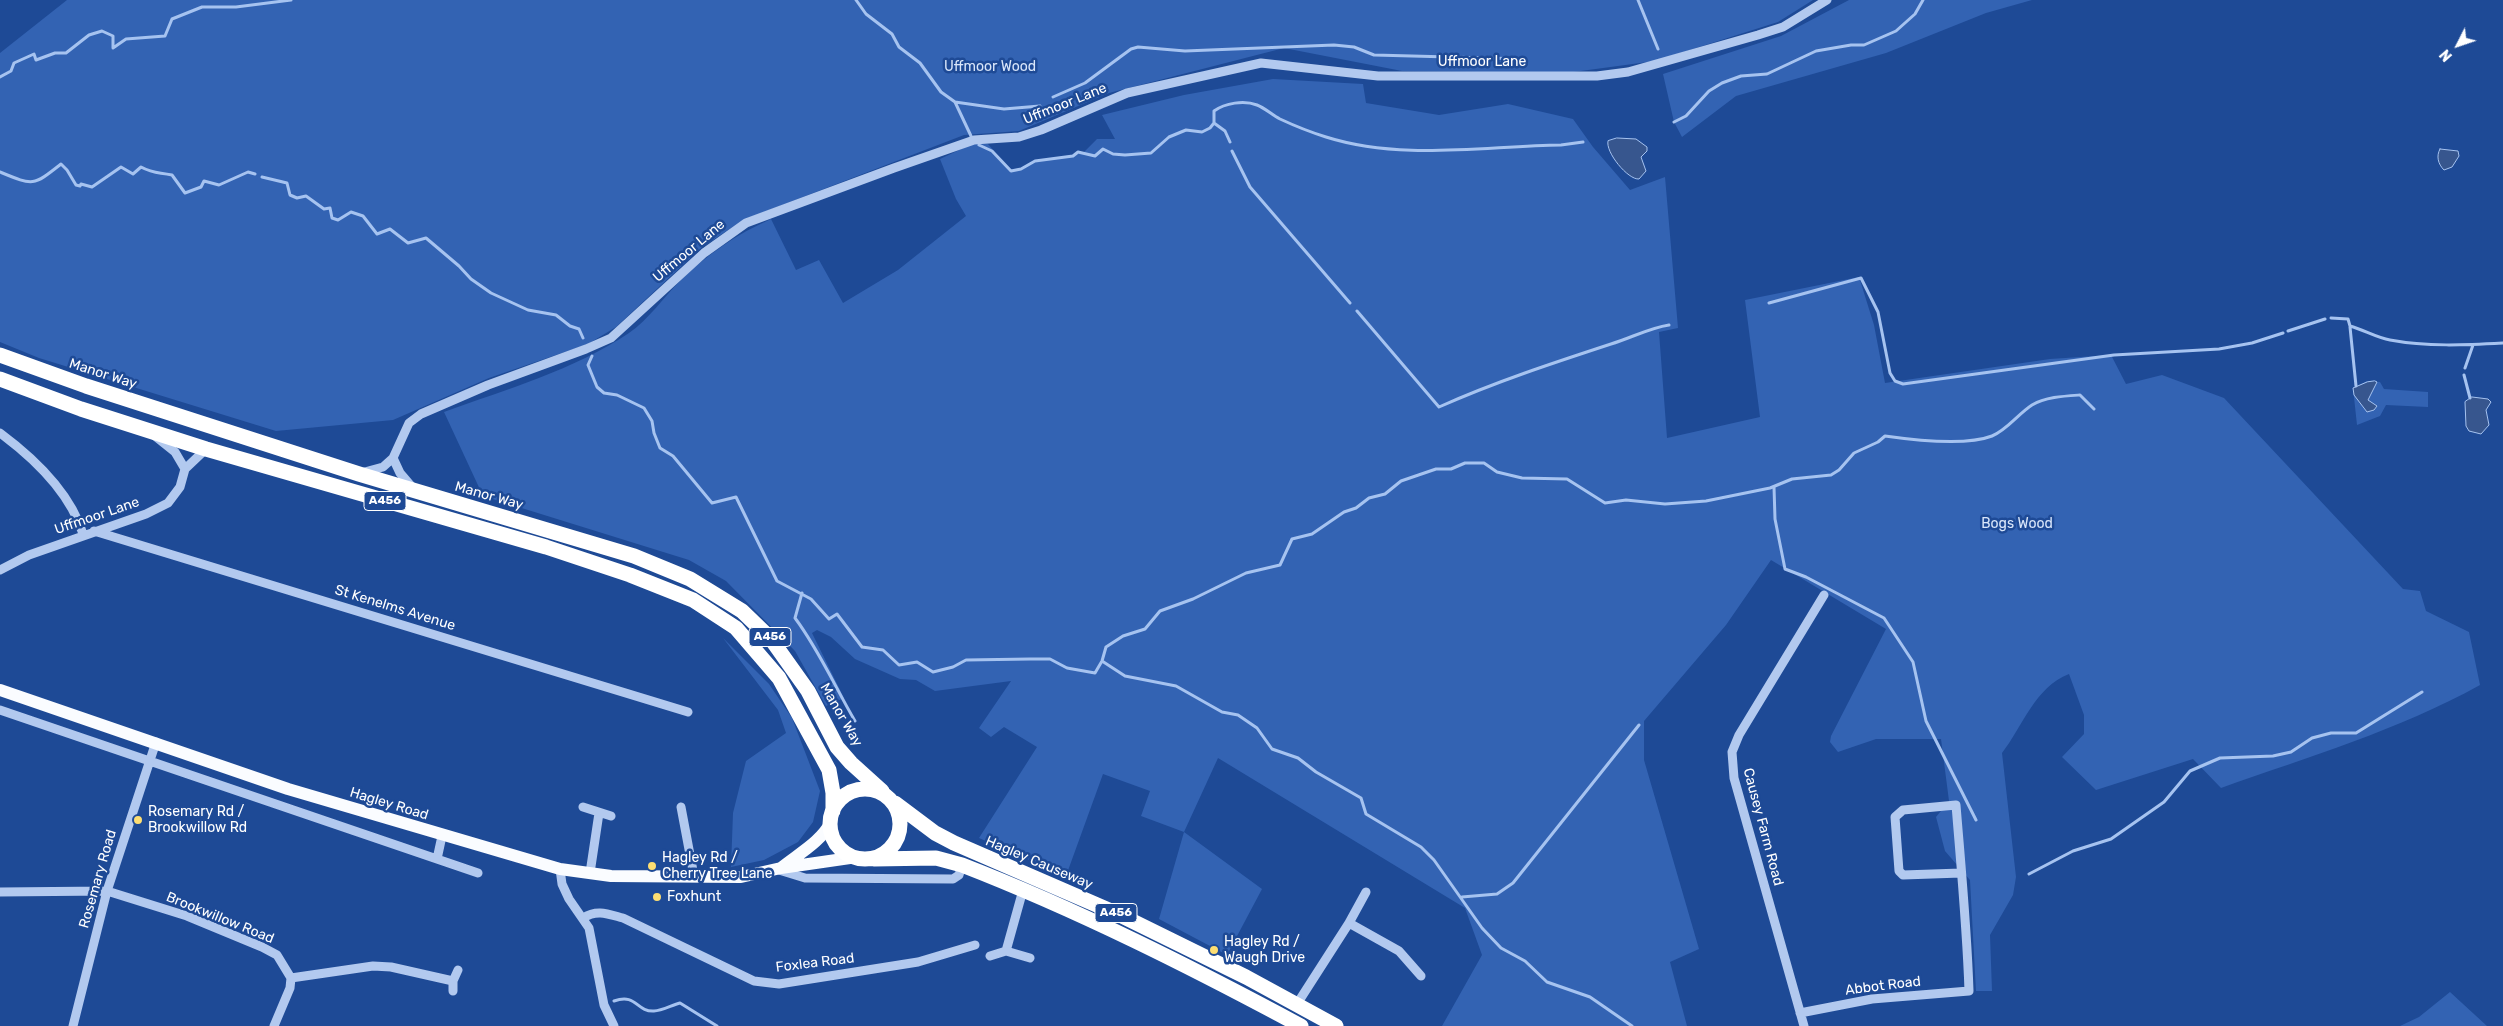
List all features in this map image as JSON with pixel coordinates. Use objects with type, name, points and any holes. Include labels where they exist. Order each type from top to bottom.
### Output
[{"type":"highway","name":"Manor Way","points":[[0,355],[86,386],[359,474],[634,556],[690,579],[742,611],[772,638],[808,691],[837,747],[851,764],[882,791]]},
{"type":"highway","name":"A456","points":[[0,379],[81,409],[206,449],[546,547],[630,575],[693,600],[736,628],[779,678],[829,770],[833,793],[833,839],[838,848],[850,858],[858,860],[936,858],[962,865],[1023,890],[1239,992],[1301,1026]]},
{"type":"highway","points":[[832,817],[843,797],[855,789],[866,788],[882,791]]},
{"type":"highway","name":"A456","points":[[882,791],[895,803]]},
{"type":"highway","points":[[874,859],[890,849],[900,834],[900,817],[895,803]]},
{"type":"highway","name":"Hagley Causeway","points":[[895,803],[935,833],[954,843],[1120,915],[1246,977],[1336,1026]]},
{"type":"main road","name":"Hagley Road","points":[[0,690],[156,742],[288,789],[442,836],[560,869],[629,877],[741,877],[778,868],[850,858]]},
{"type":"main road","name":"Hagley Road","points":[[778,868],[815,842],[826,831],[832,817]]},
{"type":"street","name":"Uffmoor Lane","points":[[393,458],[409,423],[421,414],[488,385],[586,349],[610,338],[704,253],[746,223],[974,140],[1019,137],[1041,130],[1127,94],[1261,63],[1378,76],[1597,76],[1628,72],[1783,27],[1827,0]]},
{"type":"street","points":[[144,428],[175,452],[185,469]]},
{"type":"street","points":[[0,433],[48,475],[77,516],[83,534]]},
{"type":"street","name":"Uffmoor Lane","points":[[0,570],[29,555],[94,530],[146,514],[168,502],[180,487],[185,469],[206,449]]},
{"type":"street","points":[[359,474],[383,467],[393,458],[409,485],[418,492]]},
{"type":"street","name":"St Kenelms Avenue","points":[[94,530],[688,712]]},
{"type":"street","name":"Causey Farm Road","points":[[1804,1026],[1734,778],[1732,752],[1739,735],[1824,595]]},
{"type":"street","points":[[0,710],[478,873]]},
{"type":"street","name":"Rosemary Road","points":[[73,1026],[107,891],[148,761],[156,742]]},
{"type":"street","points":[[1956,805],[1961,873],[1903,875],[1899,871],[1894,826],[1895,817],[1903,810],[1956,805]]},
{"type":"street","points":[[583,807],[611,816]]},
{"type":"street","points":[[681,807],[694,876]]},
{"type":"street","points":[[590,873],[599,813]]},
{"type":"street","points":[[437,859],[442,836]]},
{"type":"street","points":[[778,868],[805,878],[953,879],[959,875],[962,865]]},
{"type":"street","points":[[560,869],[562,884],[588,928],[604,1004],[614,1026]]},
{"type":"street","name":"Abbot Road","points":[[1800,1013],[1872,999],[1969,991],[1961,873]]},
{"type":"street","points":[[1006,952],[1023,890]]},
{"type":"street","name":"Brookwillow Road","points":[[0,892],[107,891],[186,916],[262,948],[277,956],[292,978]]},
{"type":"street","points":[[1297,1004],[1349,923],[1366,892]]},
{"type":"street","name":"Foxlea Road","points":[[583,918],[591,913],[601,912],[623,918],[754,981],[779,984],[918,962],[975,945]]},
{"type":"street","points":[[1349,923],[1399,951],[1421,976]]},
{"type":"street","points":[[990,956],[1006,952],[1030,958]]},
{"type":"street","points":[[274,1026],[290,988],[292,978],[373,966],[391,967],[453,981]]},
{"type":"street","points":[[453,991],[453,981],[458,970]]},
{"type":"green space","name":"Uffmoor Wood","points":[[67,0],[1813,0],[1778,22],[1655,61],[1566,73],[1402,71],[1284,48],[1109,93],[1019,131],[964,135],[743,220],[701,248],[616,327],[588,344],[489,378],[393,420],[276,431],[39,358],[0,342],[0,53]]},
{"type":"green space","points":[[1849,0],[2032,0],[1986,13],[1886,53],[1736,96],[1682,137],[1674,122],[1663,74],[1781,36]]},
{"type":"green space","name":"Bogs Wood","points":[[1273,79],[1363,84],[1366,103],[1439,115],[1508,104],[1573,119],[1593,147],[1630,190],[1665,177],[1678,328],[1659,332],[1667,438],[1760,417],[1745,300],[1859,277],[1874,325],[1885,383],[2050,359],[2111,355],[2126,384],[2162,375],[2224,398],[2403,589],[2420,591],[2426,611],[2469,632],[2480,685],[2417,716],[2385,729],[2221,788],[2193,759],[2096,790],[2062,757],[2084,734],[2084,715],[2069,674],[2057,680],[2038,698],[2002,753],[2016,877],[2013,895],[1990,935],[1992,991],[1976,991],[1970,880],[1945,851],[1936,817],[1949,801],[1941,739],[1876,739],[1838,752],[1830,742],[1831,736],[1886,629],[1771,560],[1726,625],[1644,721],[1644,760],[1699,949],[1670,962],[1687,1026],[1442,1026],[1482,955],[1465,908],[1218,758],[1184,832],[1141,816],[1150,791],[1103,774],[1066,876],[979,838],[1037,747],[1004,727],[991,737],[979,728],[1011,681],[935,691],[916,680],[900,679],[855,659],[831,637],[817,630],[812,633],[844,698],[826,706],[795,651],[726,581],[689,560],[483,496],[444,412],[540,378],[608,346],[636,328],[690,271],[711,254],[746,231],[771,219],[796,270],[819,260],[843,303],[898,270],[966,216],[956,199],[940,159],[974,143],[988,144],[1011,171],[1021,169],[1035,161],[1083,153],[1097,139],[1115,139],[1102,115],[1184,95]]},
{"type":"green space","points":[[2367,381],[2380,382],[2384,389],[2428,392],[2428,407],[2386,405],[2380,416],[2357,425],[2353,388]],"holes":[[[2374,388],[2367,404],[2364,409],[2359,399]]]},
{"type":"green space","points":[[723,638],[769,684],[792,718],[820,791],[813,822],[798,842],[764,860],[731,867],[733,813],[746,761],[786,733],[778,710]]},
{"type":"green space","points":[[1184,832],[1262,889],[1227,955],[1159,919]]},
{"type":"green space","points":[[2450,992],[2487,1026],[2400,1026],[2419,1017]]},
{"type":"shaded area","points":[[1617,138],[1636,139],[1647,147],[1647,151],[1641,157],[1646,171],[1639,179],[1629,175],[1610,152],[1608,141]]},
{"type":"shaded area","points":[[2440,149],[2458,151],[2459,156],[2452,167],[2444,170],[2442,168],[2438,157]]},
{"type":"shaded area","points":[[2377,382],[2368,400],[2377,406],[2374,410],[2367,412],[2354,395],[2353,388]]},
{"type":"shaded area","points":[[2472,397],[2488,399],[2491,402],[2486,410],[2489,425],[2481,434],[2469,431],[2466,426],[2465,402]]},
{"type":"waterway","points":[[0,77],[11,71],[14,63],[34,54],[36,60],[55,53],[66,53],[89,35],[102,31],[113,36],[113,48],[126,39],[165,36],[172,19],[202,7],[236,7],[291,0]]},
{"type":"waterway","points":[[856,0],[866,14],[892,34],[899,47],[920,63],[941,92],[955,102],[1004,109],[1040,106]]},
{"type":"waterway","points":[[1638,0],[1658,49]]},
{"type":"waterway","points":[[1674,122],[1686,116],[1709,91],[1722,83],[1741,76],[1767,74],[1816,51],[1851,45],[1864,45],[1896,31],[1915,14],[1923,0]]},
{"type":"waterway","points":[[1053,97],[1085,83],[1131,49],[1138,47],[1185,51],[1334,45],[1354,47],[1374,55],[1525,59]]},
{"type":"waterway","points":[[955,102],[971,136]]},
{"type":"waterway","points":[[979,145],[992,151],[1011,171],[1021,169],[1035,161],[1073,156],[1078,152],[1095,156],[1103,149],[1113,154],[1151,153],[1169,137],[1186,130],[1202,132],[1210,128],[1214,123],[1214,111],[1235,103],[1252,103],[1280,119],[1326,137],[1384,149],[1443,150],[1561,145],[1583,142]]},
{"type":"waterway","points":[[1214,123],[1225,131],[1230,142]]},
{"type":"waterway","points":[[1232,151],[1250,187],[1350,303]]},
{"type":"waterway","points":[[0,172],[20,180],[33,182],[61,164],[76,185],[80,186],[81,184],[92,187],[121,167],[133,174],[141,167],[153,172],[172,175],[185,193],[201,187],[204,181],[219,185],[248,172],[255,174]]},
{"type":"waterway","points":[[262,177],[287,183],[290,195],[297,198],[306,196],[324,209],[330,208],[332,218],[338,220],[351,212],[363,216],[377,234],[390,229],[408,243],[426,238],[459,266],[471,279],[491,293],[528,310],[556,315],[570,326],[579,329],[583,338]]},
{"type":"waterway","points":[[1769,303],[1861,278],[1878,312],[1890,373],[1895,381],[1903,384],[2114,355],[2219,349],[2252,343],[2283,333]]},
{"type":"waterway","points":[[1357,311],[1439,407],[1524,373],[1669,325]]},
{"type":"waterway","points":[[2331,318],[2348,319],[2350,326],[2390,340],[2446,345],[2503,343]]},
{"type":"waterway","points":[[2288,331],[2325,319]]},
{"type":"waterway","points":[[2350,327],[2356,386]]},
{"type":"waterway","points":[[2465,368],[2473,345]]},
{"type":"waterway","points":[[592,356],[588,365],[597,387],[604,393],[617,395],[644,408],[652,421],[660,448],[673,456],[712,503],[736,497],[777,581],[811,599],[829,619],[837,614],[862,647],[883,650],[899,665],[917,662],[933,672],[953,667],[966,660],[1050,659],[1067,668],[1095,673],[1102,661],[1106,647],[1123,636],[1145,629],[1160,611],[1193,599],[1246,573],[1280,565],[1292,539],[1312,534],[1344,512],[1356,508],[1369,498],[1385,494],[1401,481],[1436,469],[1451,469],[1465,463],[1484,463],[1497,472],[1522,478],[1567,479],[1605,503],[1626,500],[1665,504],[1706,501],[1770,488],[1792,479],[1831,475],[1839,470],[1854,453],[1878,442],[1885,436],[1939,441],[1981,439],[2003,430],[2032,405],[2043,400],[2062,396],[2080,395],[2094,409]]},
{"type":"waterway","points":[[2464,375],[2470,398]]},
{"type":"waterway","points":[[1774,487],[1775,519],[1785,569],[1806,577],[1884,618],[1913,662],[1926,721],[1976,820]]},
{"type":"waterway","points":[[802,593],[795,618],[804,630],[855,721]]},
{"type":"waterway","points":[[1102,661],[1125,676],[1176,686],[1222,712],[1238,715],[1257,728],[1272,749],[1298,758],[1316,772],[1361,798],[1366,814],[1421,847],[1434,860],[1482,928],[1501,948],[1525,961],[1547,982],[1590,997],[1632,1026]]},
{"type":"waterway","points":[[2029,874],[2073,851],[2111,839],[2164,802],[2190,771],[2220,758],[2273,756],[2291,752],[2312,738],[2331,733],[2356,733],[2422,692]]},
{"type":"waterway","points":[[1462,897],[1497,894],[1513,883],[1639,725]]},
{"type":"waterway","points":[[614,1001],[627,999],[648,1011],[660,1010],[680,1003],[717,1026]]},
{"type":"place","name":"Rosemary Rd / Brookwillow Rd","points":[[138,820]]},
{"type":"place","name":"Hagley Rd / Cherry Tree Lane","points":[[652,866]]},
{"type":"place","name":"Foxhunt","points":[[657,897]]},
{"type":"place","name":"Hagley Rd / Waugh Drive","points":[[1214,950]]}]
